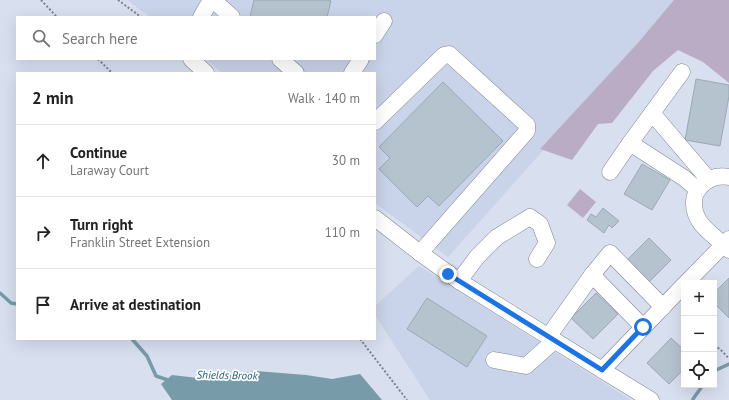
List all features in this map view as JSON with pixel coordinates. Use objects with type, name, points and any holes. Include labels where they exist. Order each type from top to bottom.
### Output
[{"type":"street","points":[[202,16],[212,0],[231,16]]},
{"type":"street","points":[[376,33],[384,21]]},
{"type":"street","points":[[376,121],[444,55],[449,54],[527,125],[527,131],[420,253]]},
{"type":"street","points":[[192,60],[205,72]]},
{"type":"street","points":[[281,60],[295,72]]},
{"type":"street","points":[[353,72],[360,60]]},
{"type":"street","points":[[610,172],[682,72]]},
{"type":"street","points":[[652,113],[703,185]]},
{"type":"street","points":[[630,143],[684,178],[703,185]]},
{"type":"street","points":[[689,280],[727,245],[703,226],[697,218],[694,209],[694,199],[703,185],[713,177],[729,177]]},
{"type":"street","points":[[459,281],[477,257],[496,237],[530,217],[540,224],[547,243],[538,259]]},
{"type":"street","points":[[376,219],[459,281],[651,400]]},
{"type":"street","points":[[494,360],[526,366],[551,339],[592,275],[610,253],[662,307]]},
{"type":"street","points":[[592,275],[643,327]]},
{"type":"street","points":[[602,370],[681,288]]},
{"type":"path","points":[[41,0],[57,16]]},
{"type":"path","points":[[118,0],[140,16]]},
{"type":"path","points":[[99,60],[111,72]]},
{"type":"path","points":[[361,340],[407,400]]},
{"type":"path","points":[[717,347],[729,359]]},
{"type":"shaded area","points":[[127,0],[677,0],[448,257],[376,204],[376,72],[221,72],[207,60],[376,60],[376,16],[149,16]]},
{"type":"shaded area","points":[[674,0],[729,0],[729,83],[703,62],[678,50],[653,71],[612,123],[598,124],[572,160],[540,149],[637,44]]},
{"type":"shaded area","points":[[580,189],[596,202],[583,218],[567,205]]},
{"type":"shaded area","points":[[419,266],[631,400],[430,400],[376,317],[376,305]]},
{"type":"shaded area","points":[[256,371],[306,375],[332,379],[360,374],[382,400],[172,400],[161,384],[172,375],[206,379]]},
{"type":"building","points":[[254,0],[331,1],[327,16],[250,16]]},
{"type":"building","points":[[696,79],[729,85],[729,96],[720,146],[685,140]]},
{"type":"building","points":[[443,82],[503,141],[439,206],[428,196],[417,207],[379,169],[390,158],[379,147]]},
{"type":"building","points":[[642,164],[670,180],[652,210],[624,194]]},
{"type":"building","points":[[603,208],[619,221],[612,228],[609,225],[604,233],[587,220],[591,214],[596,217]]},
{"type":"building","points":[[649,238],[671,260],[646,285],[624,263]]},
{"type":"building","points":[[729,278],[729,318],[717,306],[717,290]]},
{"type":"building","points":[[596,293],[618,314],[593,339],[571,318]]},
{"type":"building","points":[[427,298],[487,336],[467,367],[407,329]]},
{"type":"building","points":[[671,338],[681,347],[681,372],[669,384],[647,363]]},
{"type":"waterway","name":"Shields Brook","points":[[0,293],[11,303],[16,304]]},
{"type":"waterway","name":"Shields Brook","points":[[133,340],[147,356],[156,376],[171,381]]},
{"type":"waterway","points":[[717,370],[729,364]]},
{"type":"waterway","points":[[693,399],[701,388]]},
{"type":"route","points":[[448,274],[602,370],[643,327]]}]
